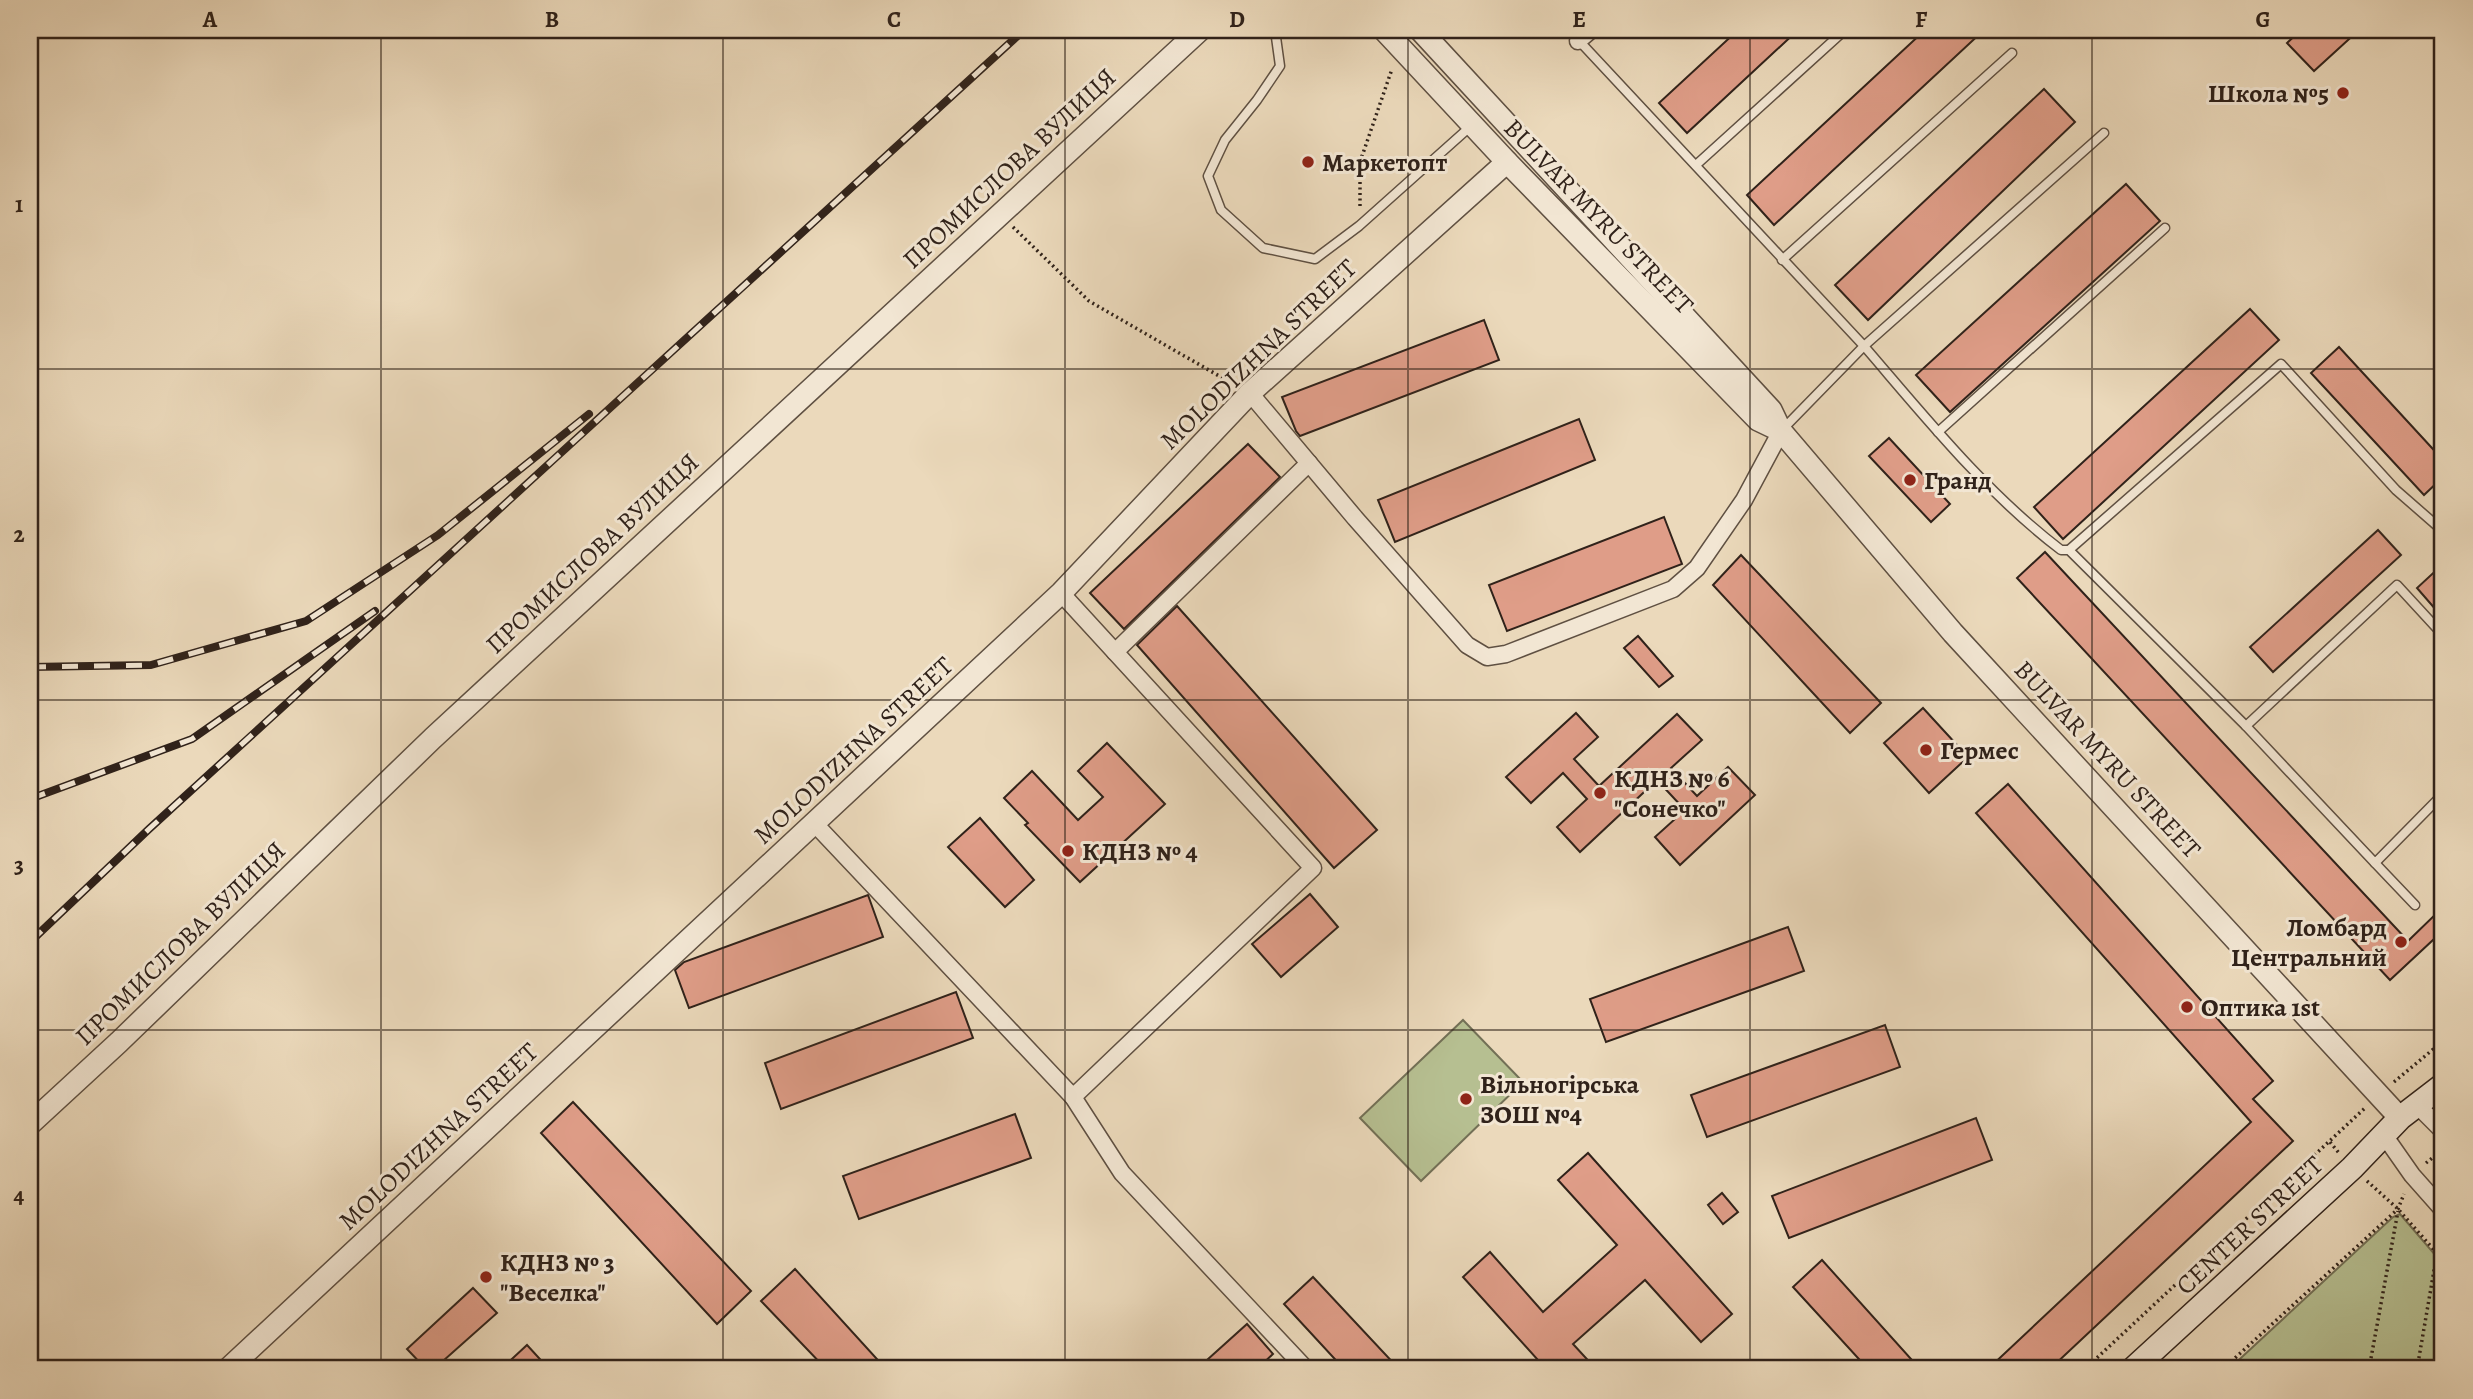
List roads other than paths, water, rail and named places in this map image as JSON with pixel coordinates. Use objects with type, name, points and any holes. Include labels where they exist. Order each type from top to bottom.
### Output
[{"type":"main road","name":"CENTER STREET","points":[[2133,1369],[2352,1168],[2409,1112],[2443,1085]]},
{"type":"street","name":"ПРОМИСЛОВА ВУЛИЦЯ","points":[[30,1124],[119,1042],[433,738],[1200,30]]},
{"type":"street","name":"BULVAR MYRU STREET","points":[[1384,30],[1507,162],[1758,420],[1781,431]]},
{"type":"street","name":"BULVAR MYRU STREET","points":[[1420,30],[1771,410],[1781,431],[1953,633],[2409,1112],[2443,1131]]},
{"type":"street","name":"MOLODIZHNA STREET","points":[[228,1369],[1061,593],[1251,393],[1507,162]]},
{"type":"street","points":[[1251,393],[1466,645],[1487,657],[1506,654],[1673,589],[1697,568],[1744,500],[1781,431]]},
{"type":"street","points":[[1115,652],[1309,463]]},
{"type":"street","points":[[1061,593],[1313,868],[1073,1097]]},
{"type":"street","points":[[815,824],[1073,1097],[1122,1172],[1306,1369]]},
{"type":"street","points":[[2384,1135],[2412,1175],[2443,1210]]},
{"type":"lane","points":[[1275,30],[1280,66],[1225,140],[1208,176],[1221,210],[1263,248],[1315,259],[1360,226],[1473,124]]},
{"type":"lane","points":[[1696,165],[1844,30]]},
{"type":"lane","points":[[1579,33],[1782,260],[1864,346],[1978,478],[2031,528],[2061,550],[2069,550],[2281,364],[2396,490],[2443,531]]},
{"type":"lane","points":[[1782,260],[2012,53]]},
{"type":"lane","points":[[1781,431],[1864,346],[2104,133]]},
{"type":"lane","points":[[1938,432],[2165,228]]},
{"type":"lane","points":[[2069,550],[2246,726],[2415,905]]},
{"type":"lane","points":[[2246,726],[2397,585],[2443,635]]},
{"type":"lane","points":[[2375,863],[2443,794]]},
{"type":"railway","points":[[30,942],[149,829],[1024,30]]},
{"type":"railway","points":[[30,667],[151,665],[306,621],[438,535],[589,414]]},
{"type":"railway","points":[[30,799],[192,739],[375,611]]},
{"type":"place","name":"Школа №5","points":[[2343,93]]},
{"type":"place","name":"Маркетопт","points":[[1308,162]]},
{"type":"place","name":"Гранд","points":[[1910,480]]},
{"type":"place","name":"Гермес","points":[[1926,750]]},
{"type":"place","name":"КДНЗ № 6 \"Сонечко\"","points":[[1600,793]]},
{"type":"place","name":"КДНЗ № 4","points":[[1068,851]]},
{"type":"place","name":"Ломбард Центральний","points":[[2401,942]]},
{"type":"place","name":"Оптика 1st","points":[[2187,1007]]},
{"type":"place","name":"Вільногірська ЗОШ №4","points":[[1466,1099]]},
{"type":"place","name":"КДНЗ № 3 \"Веселка\"","points":[[486,1277]]}]
